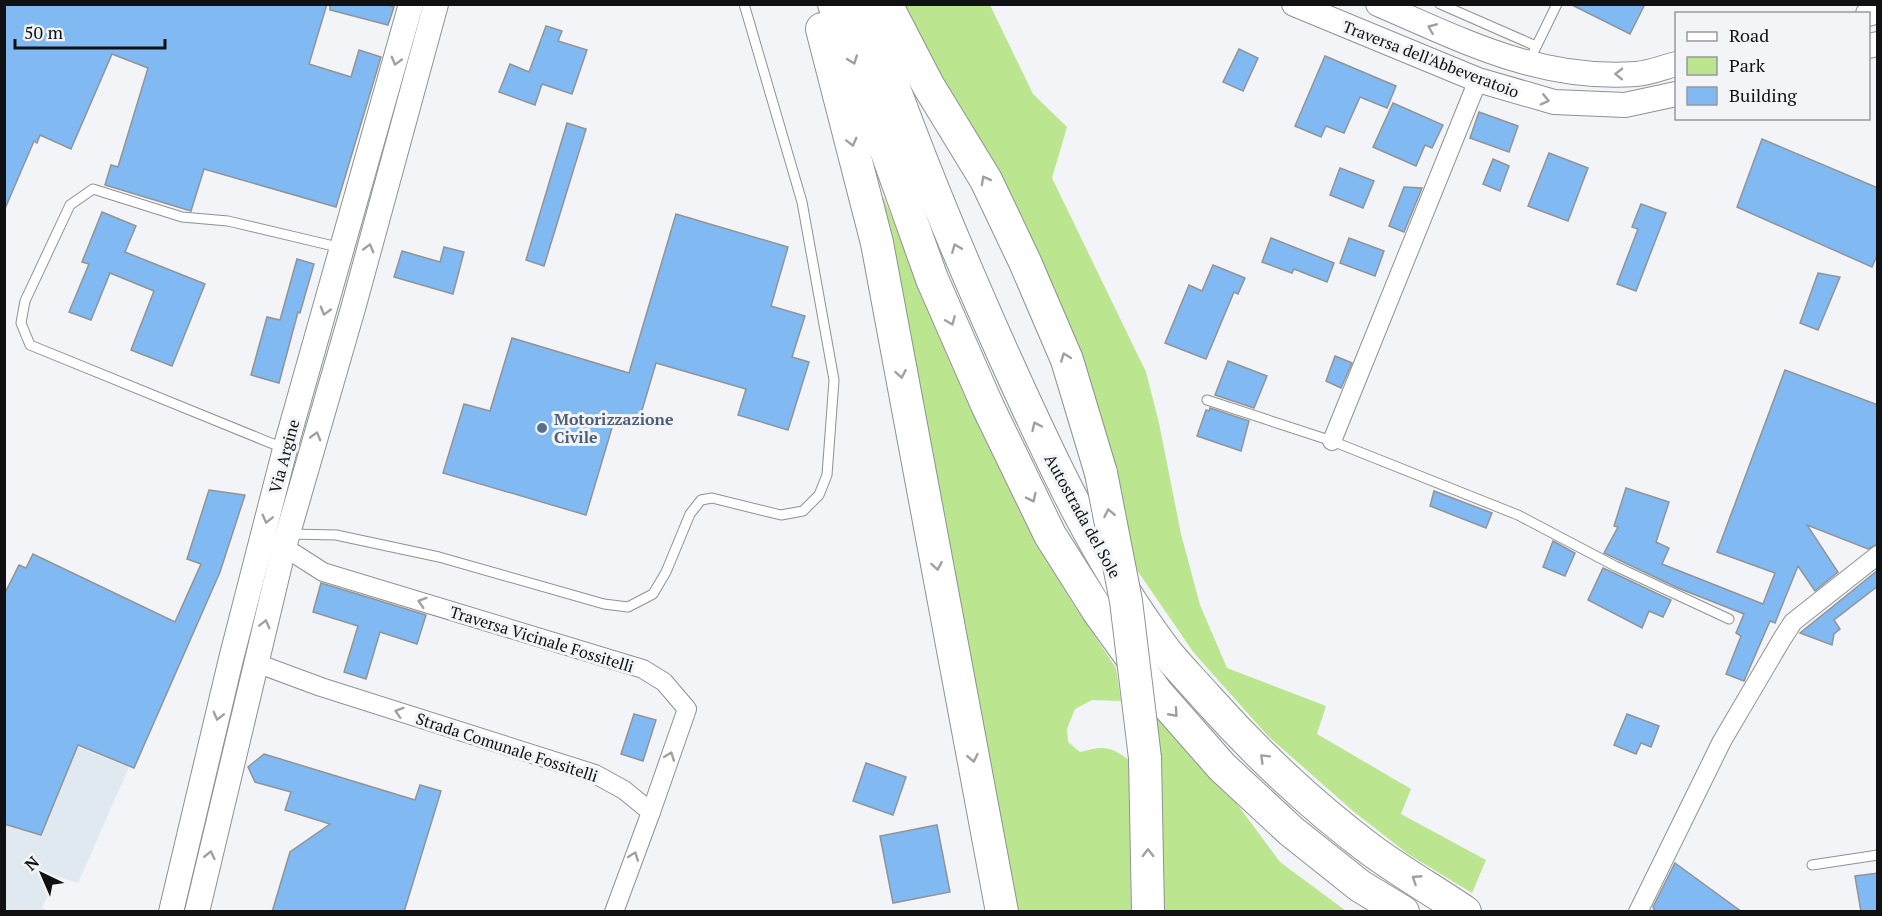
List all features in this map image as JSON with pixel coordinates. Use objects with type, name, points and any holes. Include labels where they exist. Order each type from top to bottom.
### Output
[{"type":"highway","points":[[816,4],[877,243],[1002,912]]},
{"type":"highway","name":"Autostrada del Sole","points":[[834,4],[932,279],[988,407],[1050,535],[1098,611],[1157,693],[1222,766],[1291,831],[1360,886],[1402,912]]},
{"type":"highway","name":"Autostrada del Sole","points":[[865,4],[925,173],[967,274],[1068,496],[1113,574],[1167,652],[1233,727],[1297,790],[1372,851],[1465,912]]},
{"type":"highway","points":[[886,4],[928,85],[986,180],[1025,262],[1067,360],[1101,473],[1126,601],[1145,758],[1149,912]]},
{"type":"street","name":"Via Argine","points":[[171,912],[231,659],[285,449],[344,248],[411,4]]},
{"type":"street","name":"Via Argine","points":[[196,912],[286,540],[354,305],[436,4]]},
{"type":"street","name":"Traversa dell'Abbeveratoio","points":[[1294,4],[1478,80],[1554,102],[1625,105],[1675,94]]},
{"type":"street","name":"Traversa dell'Abbeveratoio","points":[[1378,4],[1470,44],[1532,55],[1574,73],[1638,74],[1675,65]]},
{"type":"street","points":[[1332,441],[1478,80]]},
{"type":"street","name":"Traversa Vicinale Fossitelli","points":[[286,540],[323,572],[643,669],[664,682],[687,709],[651,812]]},
{"type":"street","points":[[1638,912],[1722,741],[1793,622],[1878,555]]},
{"type":"street","name":"Strada Comunale Fossitelli","points":[[256,663],[321,687],[595,774],[624,790],[651,812]]},
{"type":"street","points":[[614,912],[651,812]]},
{"type":"lane","points":[[286,540],[336,535],[439,557],[604,603],[628,607],[653,594],[666,572],[690,514],[701,500],[712,498],[782,515],[803,511],[819,495],[827,475],[834,380],[802,202],[744,4]]},
{"type":"lane","points":[[1440,4],[1532,55],[1557,4]]},
{"type":"lane","points":[[285,449],[30,345],[21,323],[25,302],[70,205],[93,189],[182,217],[228,221],[344,248]]},
{"type":"lane","points":[[1207,400],[1332,441],[1518,515],[1615,566],[1728,619]]},
{"type":"lane","points":[[1812,865],[1878,855]]},
{"type":"shaded area","points":[[4,719],[129,767],[78,883],[57,876],[42,908],[48,911],[5,911]]},
{"type":"green space","points":[[902,5],[990,5],[1033,94],[1067,127],[1052,178],[1146,372],[1159,423],[1181,534],[1200,605],[1227,668],[1326,706],[1317,734],[1411,789],[1401,814],[1486,860],[1472,893],[1408,854],[1353,811],[1268,736],[1194,653],[1128,557],[1124,533]]},
{"type":"green space","points":[[880,198],[884,198],[939,334],[1001,472],[1070,599],[1116,668],[1121,701],[1092,700],[1075,709],[1067,729],[1068,742],[1080,752],[1106,748],[1129,760],[1131,911],[1017,911]]},
{"type":"green space","points":[[1154,715],[1234,800],[1280,862],[1346,911],[1161,911]]},
{"type":"building","points":[[4,4],[327,4],[309,64],[351,77],[359,50],[381,57],[336,207],[204,169],[191,211],[105,185],[111,165],[118,167],[148,68],[112,54],[71,149],[40,135],[37,143],[34,141],[4,211]]},
{"type":"building","points":[[330,4],[385,4],[394,7],[388,25],[330,10]]},
{"type":"building","points":[[1570,4],[1645,4],[1630,34]]},
{"type":"building","points":[[546,26],[562,31],[558,41],[587,50],[572,94],[542,84],[535,105],[499,92],[510,64],[529,72]]},
{"type":"building","points":[[1239,49],[1258,58],[1243,91],[1223,82]]},
{"type":"building","points":[[1325,56],[1396,86],[1387,108],[1360,97],[1344,133],[1326,126],[1321,137],[1295,126]]},
{"type":"building","points":[[1393,103],[1443,125],[1432,148],[1425,145],[1416,166],[1373,147]]},
{"type":"building","points":[[1479,112],[1518,126],[1509,152],[1470,138]]},
{"type":"building","points":[[567,123],[586,129],[544,266],[526,260]]},
{"type":"building","points":[[1762,139],[1878,188],[1878,253],[1872,267],[1737,207]]},
{"type":"building","points":[[1549,153],[1588,168],[1568,221],[1528,206]]},
{"type":"building","points":[[1493,159],[1509,166],[1500,191],[1483,184]]},
{"type":"building","points":[[1340,168],[1374,181],[1363,208],[1330,195]]},
{"type":"building","points":[[1404,187],[1422,188],[1404,232],[1389,226]]},
{"type":"building","points":[[1641,204],[1666,213],[1636,291],[1617,284],[1638,229],[1632,227]]},
{"type":"building","points":[[102,212],[136,226],[125,252],[205,284],[172,366],[131,350],[154,291],[110,273],[91,320],[69,312],[89,264],[82,262]]},
{"type":"building","points":[[676,214],[788,247],[771,306],[805,316],[792,357],[809,362],[788,430],[738,415],[746,389],[656,363],[637,427],[614,421],[586,515],[443,473],[464,404],[490,411],[512,338],[629,373]]},
{"type":"building","points":[[1271,238],[1334,263],[1327,282],[1294,269],[1292,273],[1262,262]]},
{"type":"building","points":[[1349,238],[1384,251],[1375,276],[1340,263]]},
{"type":"building","points":[[444,247],[464,252],[453,294],[394,277],[402,251],[440,262]]},
{"type":"building","points":[[297,259],[314,264],[300,313],[298,312],[279,383],[251,375],[267,317],[280,320]]},
{"type":"building","points":[[1213,265],[1245,278],[1238,294],[1234,292],[1206,359],[1165,343],[1189,285],[1202,291]]},
{"type":"building","points":[[1818,273],[1840,277],[1818,330],[1800,323]]},
{"type":"building","points":[[1335,356],[1352,363],[1341,388],[1326,381]]},
{"type":"building","points":[[1228,361],[1267,376],[1254,408],[1215,395]]},
{"type":"building","points":[[1785,370],[1878,405],[1878,544],[1868,549],[1807,525],[1838,572],[1815,591],[1798,566],[1775,623],[1770,621],[1744,681],[1726,674],[1741,636],[1736,633],[1744,614],[1678,588],[1604,553],[1618,527],[1614,526],[1626,488],[1669,502],[1656,542],[1669,548],[1662,564],[1763,604],[1775,573],[1717,552]]},
{"type":"building","points":[[1210,408],[1249,421],[1241,451],[1197,436],[1206,410],[1209,411]]},
{"type":"building","points":[[209,490],[245,495],[220,572],[134,768],[78,745],[41,835],[4,824],[4,595],[19,565],[26,568],[33,554],[175,622],[201,564],[187,559]]},
{"type":"building","points":[[1434,491],[1492,513],[1486,528],[1430,506]]},
{"type":"building","points":[[1553,541],[1575,553],[1565,576],[1543,567]]},
{"type":"building","points":[[1603,568],[1671,600],[1663,617],[1649,611],[1642,628],[1588,600]]},
{"type":"building","points":[[1878,570],[1878,586],[1834,620],[1840,629],[1834,634],[1832,645],[1800,633]]},
{"type":"building","points":[[321,583],[426,615],[417,644],[380,632],[366,679],[344,672],[358,626],[313,612]]},
{"type":"building","points":[[634,714],[656,720],[643,761],[621,754]]},
{"type":"building","points":[[1627,714],[1659,726],[1651,747],[1641,743],[1636,754],[1614,745]]},
{"type":"building","points":[[264,754],[415,800],[420,785],[441,791],[404,912],[272,912],[290,852],[330,824],[285,810],[291,792],[255,782],[248,767]]},
{"type":"building","points":[[866,763],[906,777],[893,815],[853,801]]},
{"type":"building","points":[[937,825],[950,892],[893,903],[880,836]]},
{"type":"building","points":[[1675,863],[1742,912],[1655,912],[1653,907]]},
{"type":"building","points":[[1878,873],[1878,912],[1861,912],[1855,876]]},
{"type":"place","name":"Motorizzazione Civile","points":[[542,428]]}]
